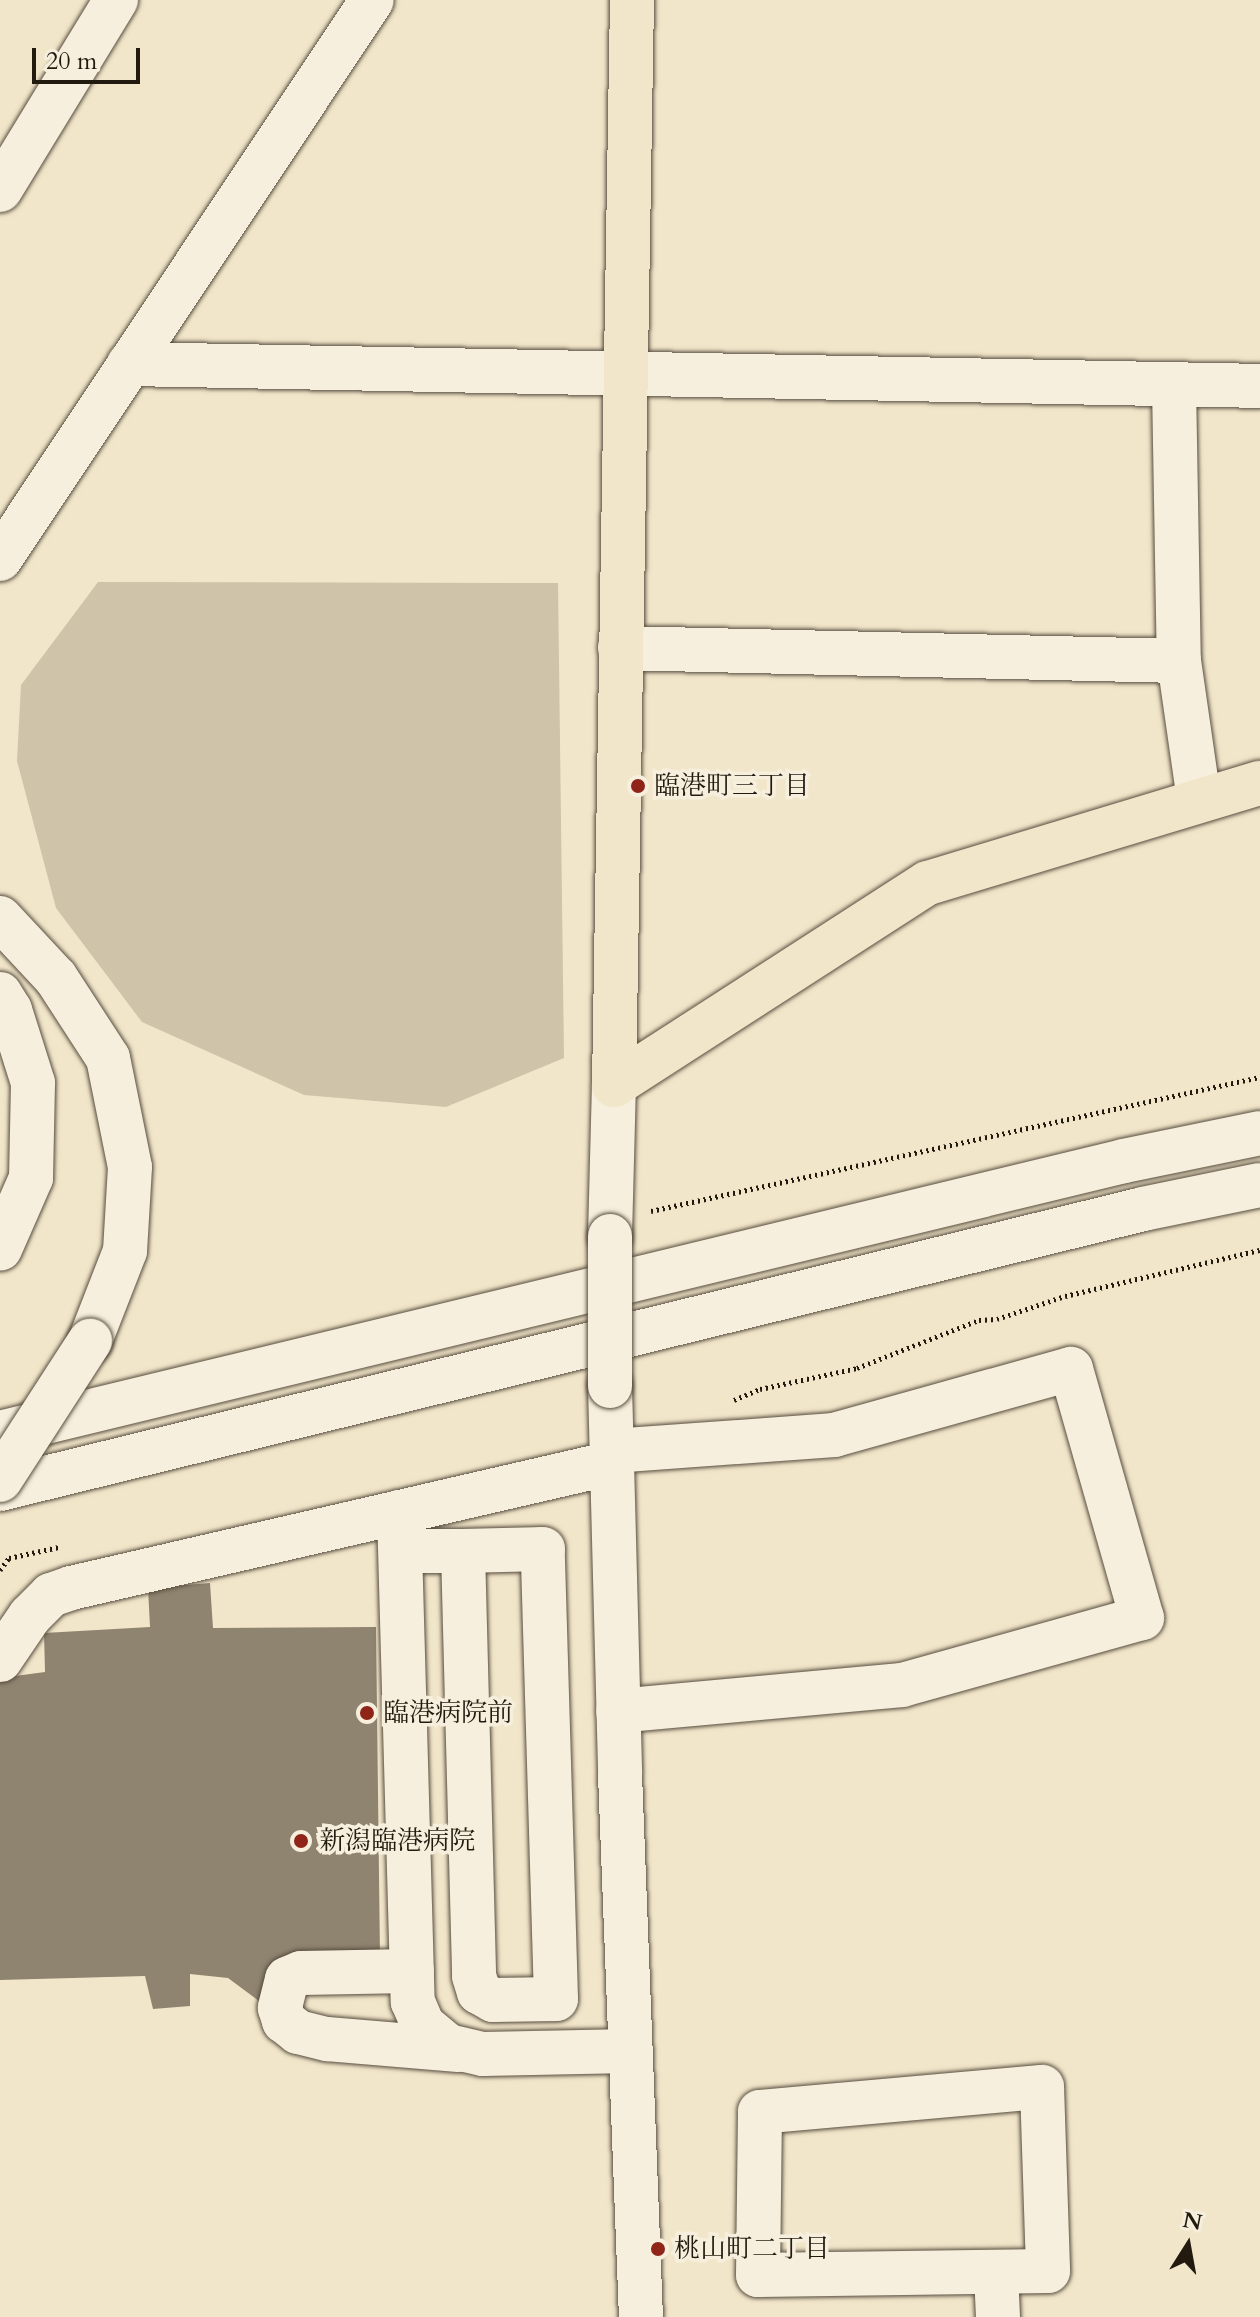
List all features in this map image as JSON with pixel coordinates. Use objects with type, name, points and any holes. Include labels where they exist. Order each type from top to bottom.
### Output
[{"type":"main road","points":[[614,1085],[632,0]]},
{"type":"main road","points":[[614,1085],[928,883],[1260,783]]},
{"type":"street","points":[[0,190],[116,0]]},
{"type":"street","points":[[0,559],[372,0]]},
{"type":"street","points":[[129,364],[1260,386]]},
{"type":"street","points":[[1174,385],[1179,661],[1199,800]]},
{"type":"street","points":[[620,648],[1179,661]]},
{"type":"street","points":[[0,918],[56,978],[108,1058],[130,1167],[125,1251],[90,1341],[0,1480]]},
{"type":"street","points":[[0,994],[10,1010],[33,1083],[31,1178],[0,1249]]},
{"type":"street","points":[[614,1085],[610,1386],[618,1711],[641,2317]]},
{"type":"street","points":[[0,1433],[1124,1161],[1260,1133]]},
{"type":"street","points":[[0,1489],[1143,1209],[1260,1185]]},
{"type":"street","points":[[0,1660],[30,1616],[51,1595],[400,1532],[612,1457],[834,1435],[1071,1369],[1142,1618],[902,1685],[618,1711]]},
{"type":"street","points":[[400,1532],[463,1551],[543,1549],[556,1999],[493,2000],[479,1992],[474,1976],[463,1551]]},
{"type":"street","points":[[400,1532],[413,2002],[423,2025],[448,2046],[483,2054],[631,2051]]},
{"type":"street","points":[[412,1971],[301,1973],[287,1979],[280,2008],[284,2021],[298,2032],[327,2039],[470,2050]]},
{"type":"street","points":[[1042,2087],[1048,2271],[996,2273],[758,2275],[760,2112],[1042,2087]]},
{"type":"street","points":[[996,2273],[998,2317]]},
{"type":"path","points":[[650,1211],[1260,1077]]},
{"type":"path","points":[[720,1405],[760,1389],[857,1368],[979,1320],[997,1319],[1065,1296],[1260,1250]]},
{"type":"shaded area","points":[[98,582],[558,583],[564,1058],[446,1107],[304,1095],[142,1022],[56,908],[17,761],[21,685]]},
{"type":"building","points":[[210,1583],[213,1628],[376,1627],[380,1957],[259,2001],[228,1978],[190,1974],[190,2006],[153,2009],[145,1976],[0,1980],[0,1678],[45,1672],[44,1633],[150,1627],[148,1588]]},
{"type":"place","name":"臨港町三丁目","points":[[638,786]]},
{"type":"place","name":"臨港病院前","points":[[367,1713]]},
{"type":"place","name":"新潟臨港病院","points":[[301,1841]]},
{"type":"place","name":"桃山町二丁目","points":[[658,2249]]}]
